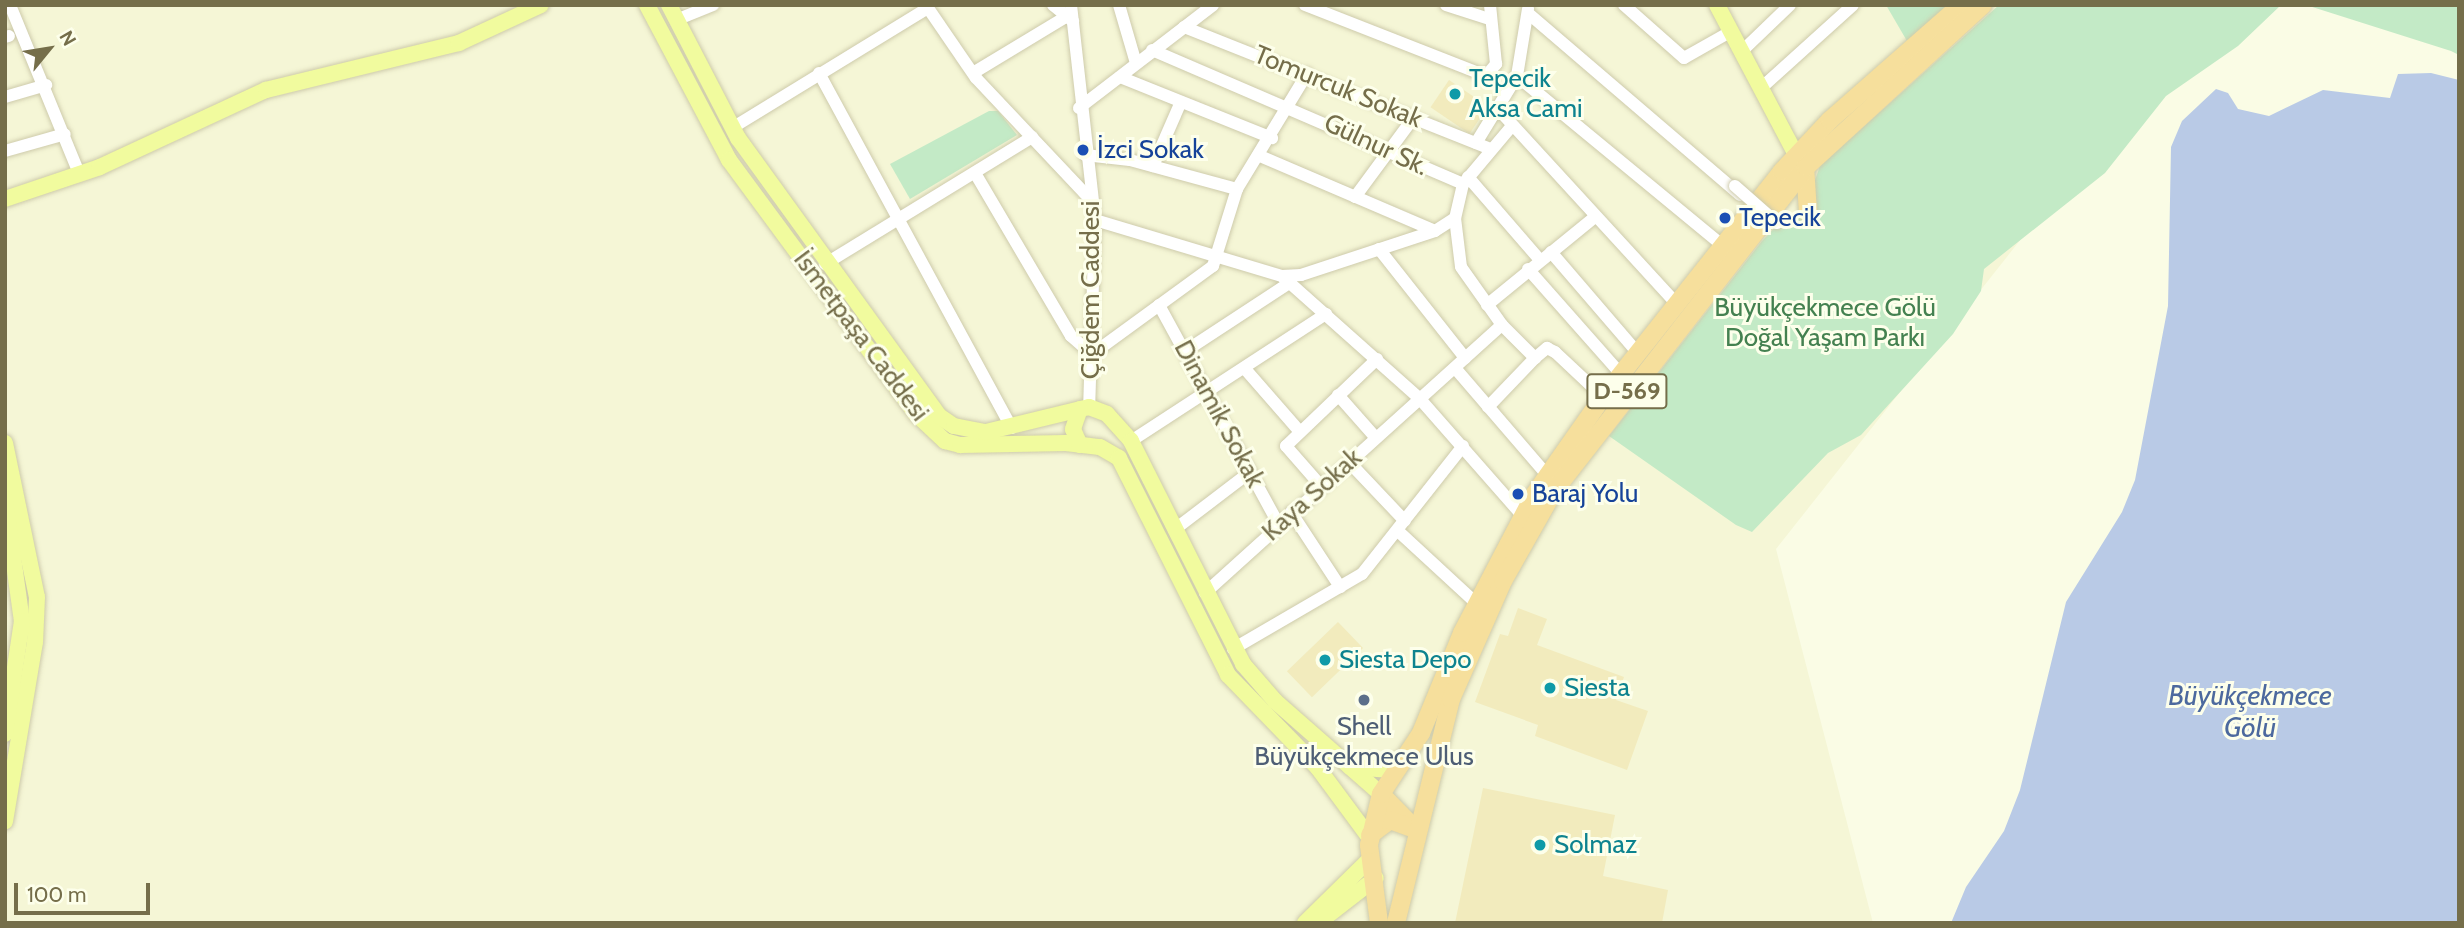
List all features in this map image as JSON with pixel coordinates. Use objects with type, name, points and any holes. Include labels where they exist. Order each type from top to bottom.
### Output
[{"type":"highway","name":"D-569","points":[[1379,923],[1376,878],[1370,859],[1369,837],[1381,794],[1428,719],[1476,603],[1522,515],[1547,475],[1603,397],[1754,207],[1961,5]]},
{"type":"highway","name":"D-569","points":[[1396,923],[1415,828],[1462,667],[1530,531],[1590,439],[1776,205],[1801,161],[1983,5]]},
{"type":"highway","points":[[1776,205],[1808,213],[1801,161]]},
{"type":"highway","points":[[1381,794],[1415,828]]},
{"type":"highway","points":[[1369,837],[1390,820],[1415,828]]},
{"type":"highway","points":[[1376,878],[1409,864]]},
{"type":"main road","points":[[5,199],[80,173],[266,90],[361,63],[459,43],[465,37],[541,5]]},
{"type":"main road","name":"İsmetpaşa Caddesi","points":[[647,5],[714,136],[801,242],[895,370],[939,416],[954,426],[976,432],[1012,428],[1085,408]]},
{"type":"main road","points":[[1717,5],[1801,161]]},
{"type":"main road","name":"İsmetpaşa Caddesi","points":[[673,12],[732,128],[801,242],[825,264],[895,370],[916,414],[945,441],[983,448],[1080,444],[1100,447]]},
{"type":"main road","points":[[714,136],[732,128]]},
{"type":"main road","points":[[1080,444],[1073,429],[1085,408],[1112,419],[1131,441],[1174,530],[1203,601],[1228,675],[1297,746],[1369,837]]},
{"type":"main road","points":[[1112,419],[1112,430],[1100,447],[1125,465],[1233,649],[1309,733],[1381,794]]},
{"type":"main road","points":[[5,443],[37,597],[35,642],[5,822]]},
{"type":"main road","points":[[5,499],[22,621],[5,734]]},
{"type":"main road","points":[[1297,746],[1309,733]]},
{"type":"main road","points":[[1350,766],[1381,769],[1404,758]]},
{"type":"main road","points":[[1305,923],[1370,859]]},
{"type":"main road","points":[[1318,923],[1376,878]]},
{"type":"street","points":[[10,5],[46,85],[80,173]]},
{"type":"street","points":[[673,12],[713,5]]},
{"type":"street","points":[[1053,5],[1070,14]]},
{"type":"street","points":[[1119,5],[1136,63]]},
{"type":"street","points":[[1305,5],[1486,76],[1496,64],[1489,19],[1490,5]]},
{"type":"street","points":[[1446,5],[1489,19]]},
{"type":"street","points":[[1624,5],[1685,58],[1730,32]]},
{"type":"street","points":[[1760,89],[1853,5]]},
{"type":"street","points":[[1079,108],[1212,6]]},
{"type":"street","points":[[732,128],[927,7],[973,73],[1094,204]]},
{"type":"street","points":[[1741,52],[1783,8]]},
{"type":"street","points":[[1476,143],[1499,110],[1517,76],[1528,9]]},
{"type":"street","points":[[1528,9],[1754,207]]},
{"type":"street","points":[[973,73],[1070,14]]},
{"type":"street","name":"Çiğdem Caddesi","points":[[1070,14],[1079,108],[1095,220],[1094,354],[1085,408]]},
{"type":"street","name":"Tomurcuk Sokak","points":[[1184,27],[1491,149]]},
{"type":"street","name":"Gülnur Sk.","points":[[1152,50],[1290,105],[1391,153],[1466,181]]},
{"type":"street","points":[[819,73],[1012,428]]},
{"type":"street","points":[[975,173],[1070,336],[1094,354],[1158,304],[1213,266],[1237,189],[1272,138],[1307,74]]},
{"type":"street","points":[[1517,76],[1723,246]]},
{"type":"street","points":[[1120,77],[1180,104],[1272,138]]},
{"type":"street","points":[[5,97],[46,85]]},
{"type":"street","points":[[1153,166],[1180,104]]},
{"type":"street","points":[[1499,110],[1511,127],[1676,304]]},
{"type":"street","points":[[1355,197],[1391,153],[1414,117]]},
{"type":"street","points":[[1511,127],[1466,181],[1455,218],[1461,267],[1502,325],[1535,358]]},
{"type":"street","points":[[5,151],[65,134]]},
{"type":"street","points":[[825,264],[1032,137]]},
{"type":"street","points":[[1085,155],[1153,166],[1237,189]]},
{"type":"street","points":[[1260,156],[1435,231]]},
{"type":"street","points":[[1466,181],[1545,256],[1638,353]]},
{"type":"street","points":[[1735,186],[1777,223]]},
{"type":"street","points":[[1487,305],[1595,217]]},
{"type":"street","points":[[1187,350],[1287,279],[1435,231],[1455,218]]},
{"type":"street","points":[[1095,220],[1287,279],[1420,400],[1522,515]]},
{"type":"street","points":[[1379,249],[1465,358]]},
{"type":"street","points":[[1528,269],[1621,374]]},
{"type":"street","name":"Dinamik Sokak","points":[[1158,304],[1211,393],[1278,523]]},
{"type":"street","points":[[1131,441],[1211,393],[1326,314]]},
{"type":"street","name":"Kaya Sokak","points":[[1203,601],[1278,523],[1502,325]]},
{"type":"street","points":[[1488,407],[1546,348],[1555,352],[1603,397]]},
{"type":"street","points":[[1321,486],[1286,446],[1377,359]]},
{"type":"street","points":[[1455,368],[1547,475]]},
{"type":"street","points":[[1246,370],[1300,432]]},
{"type":"street","points":[[1338,396],[1376,438]]},
{"type":"street","points":[[1233,649],[1362,574],[1463,446]]},
{"type":"street","points":[[1349,462],[1402,526],[1476,603]]},
{"type":"street","points":[[1174,530],[1250,472]]},
{"type":"street","points":[[1291,512],[1340,586]]},
{"type":"shaded area","name":"Tepecik","points":[[5,5],[2206,5],[1776,549],[1873,923],[5,923]]},
{"type":"green space","points":[[1886,5],[1949,5],[1907,41]]},
{"type":"green space","name":"Büyükçekmece Gölü Doğal Yaşam Parkı","points":[[1999,5],[2281,5],[2238,46],[2166,96],[2105,173],[1984,269],[1981,291],[1953,334],[1861,435],[1828,453],[1752,532],[1736,525],[1609,436],[1762,241],[1786,216],[1802,217],[1820,166]]},
{"type":"green space","points":[[2306,5],[2459,5],[2459,55],[2451,51]]},
{"type":"green space","points":[[989,111],[998,111],[1017,135],[910,199],[890,164]]},
{"type":"water","name":"Büyükçekmece Gölü","points":[[2431,73],[2459,80],[2459,923],[1951,923],[1966,887],[2004,831],[2020,790],[2066,602],[2122,512],[2135,480],[2168,306],[2171,147],[2182,121],[2216,89],[2228,93],[2238,109],[2269,116],[2323,90],[2390,98],[2398,74]]},
{"type":"building","name":"Tepecik Aksa Cami","points":[[1449,80],[1488,106],[1470,134],[1431,107]]},
{"type":"building","name":"Siesta","points":[[1518,608],[1547,619],[1537,645],[1624,677],[1616,700],[1648,711],[1627,770],[1535,736],[1538,725],[1475,702],[1500,634],[1508,636]]},
{"type":"building","name":"Siesta Depo","points":[[1338,622],[1363,648],[1312,697],[1287,671]]},
{"type":"building","name":"Solmaz","points":[[1483,788],[1615,815],[1603,876],[1668,890],[1662,923],[1455,923]]},
{"type":"place","name":"Tepecik Aksa Cami","points":[[1455,94]]},
{"type":"place","name":"İzci Sokak","points":[[1083,150]]},
{"type":"place","name":"Tepecik","points":[[1725,218]]},
{"type":"place","name":"Baraj Yolu","points":[[1518,494]]},
{"type":"place","name":"Siesta Depo","points":[[1325,660]]},
{"type":"place","name":"Siesta","points":[[1550,688]]},
{"type":"place","name":"Shell Büyükçekmece Ulus","points":[[1364,700]]},
{"type":"place","name":"Solmaz","points":[[1540,845]]}]
